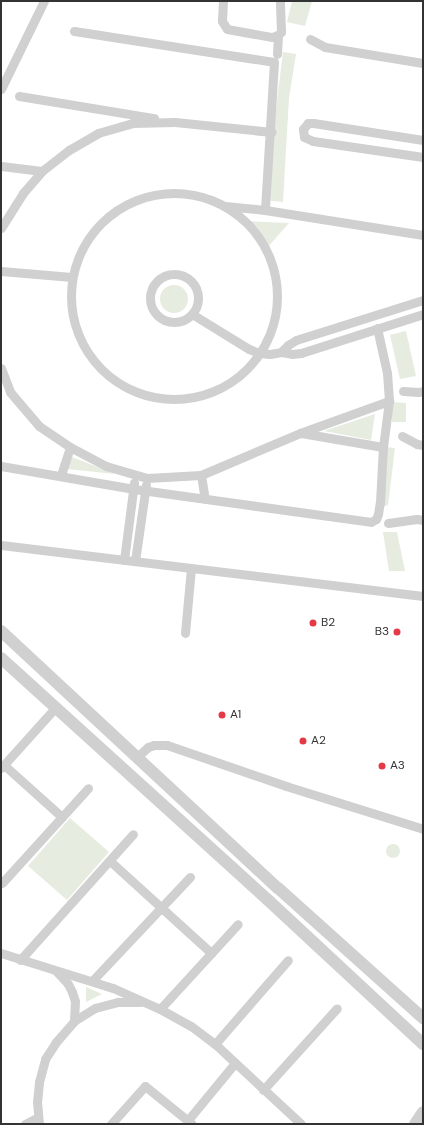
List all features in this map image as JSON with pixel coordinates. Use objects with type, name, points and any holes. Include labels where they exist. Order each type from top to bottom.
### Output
[{"type":"street","points":[[1,88],[44,1]]},
{"type":"street","points":[[223,1],[222,21],[227,30],[272,37],[278,35]]},
{"type":"street","points":[[277,54],[278,35],[281,32],[280,1]]},
{"type":"street","points":[[74,31],[274,62],[271,132],[265,210]]},
{"type":"street","points":[[310,39],[325,47],[423,63]]},
{"type":"street","points":[[19,96],[175,122],[271,132]]},
{"type":"street","points":[[1,228],[23,193],[42,171],[69,150],[98,133],[132,123],[175,122]]},
{"type":"street","points":[[423,140],[313,123],[308,123],[303,129],[304,137],[313,141],[423,157]]},
{"type":"street","points":[[1,166],[42,171]]},
{"type":"street","points":[[160,194],[186,194],[205,198],[223,206],[245,222],[254,232],[266,251],[274,271],[276,300],[275,314],[266,341],[259,354],[238,376],[211,392],[188,397],[165,398],[134,390],[108,374],[87,351],[74,323],[71,292],[72,277],[80,252],[94,230],[112,213],[135,200],[160,194]]},
{"type":"street","points":[[223,206],[265,210],[423,235]]},
{"type":"street","points":[[1,271],[72,277]]},
{"type":"street","points":[[166,274],[182,274],[189,278],[195,284],[198,296],[196,308],[192,314],[178,322],[170,322],[159,317],[151,307],[149,299],[153,284],[166,274]]},
{"type":"street","points":[[281,352],[288,344],[296,340],[423,300]]},
{"type":"street","points":[[192,314],[249,350],[259,354],[281,352],[292,354],[301,353],[423,314]]},
{"type":"street","points":[[1,466],[61,475],[134,489],[371,522],[376,519],[378,514],[383,447],[390,401],[387,373],[377,328]]},
{"type":"street","points":[[1,368],[5,391],[39,426],[70,447],[106,466],[147,478],[200,475],[300,433],[390,401]]},
{"type":"street","points":[[403,391],[423,391]]},
{"type":"street","points":[[300,433],[383,447]]},
{"type":"street","points":[[402,436],[417,444],[423,445]]},
{"type":"street","points":[[61,475],[70,447]]},
{"type":"street","points":[[124,560],[135,475]]},
{"type":"street","points":[[200,475],[205,498]]},
{"type":"street","points":[[135,561],[147,478]]},
{"type":"street","points":[[388,523],[416,519],[423,520]]},
{"type":"street","points":[[1,545],[423,596]]},
{"type":"street","points":[[185,633],[191,568]]},
{"type":"street","points":[[2,632],[278,888],[423,1018]]},
{"type":"street","points":[[1,658],[268,900],[423,1044]]},
{"type":"street","points":[[56,707],[2,766],[62,817]]},
{"type":"street","points":[[137,757],[148,747],[154,744],[167,744],[286,786],[423,829]]},
{"type":"street","points":[[2,883],[88,788]]},
{"type":"street","points":[[20,960],[133,834]]},
{"type":"street","points":[[110,861],[211,953]]},
{"type":"street","points":[[92,981],[190,877]]},
{"type":"street","points":[[268,900],[278,888]]},
{"type":"street","points":[[160,1009],[238,924]]},
{"type":"street","points":[[1,953],[92,981],[160,1009],[191,1026],[215,1044],[301,1124]]},
{"type":"street","points":[[215,1044],[288,960]]},
{"type":"street","points":[[55,970],[62,976],[72,992],[75,1006],[74,1021]]},
{"type":"street","points":[[25,1124],[38,1121],[39,1082],[45,1059],[56,1042],[74,1021],[90,1011],[106,1004],[118,1002],[143,1002]]},
{"type":"street","points":[[263,1090],[337,1008]]},
{"type":"street","points":[[111,1124],[145,1086],[190,1122],[235,1063]]},
{"type":"street","points":[[415,1124],[423,1112]]},
{"type":"shaded area","points":[[292,1],[312,1],[305,26],[287,22]]},
{"type":"shaded area","points":[[283,52],[296,54],[289,98],[283,202],[271,201],[272,140]]},
{"type":"shaded area","points":[[245,221],[289,223],[267,248]]},
{"type":"shaded area","points":[[174,285],[184,289],[188,299],[184,309],[174,313],[164,309],[160,299],[164,289]]},
{"type":"shaded area","points":[[406,331],[416,376],[400,379],[390,335]]},
{"type":"shaded area","points":[[392,402],[406,403],[406,422],[392,422]]},
{"type":"shaded area","points":[[375,414],[371,440],[324,431]]},
{"type":"shaded area","points":[[385,447],[395,448],[388,505],[380,508]]},
{"type":"shaded area","points":[[72,457],[115,474],[67,469]]},
{"type":"shaded area","points":[[383,532],[397,532],[405,571],[389,571]]},
{"type":"shaded area","points":[[70,818],[109,852],[67,900],[28,866]]},
{"type":"shaded area","points":[[393,844],[398,846],[400,851],[398,856],[393,858],[388,856],[386,851],[388,846]]},
{"type":"shaded area","points":[[86,987],[102,994],[86,1002]]},
{"type":"place","name":"B2","points":[[313,623]]},
{"type":"place","name":"B3","points":[[397,632]]},
{"type":"place","name":"A1","points":[[222,715]]},
{"type":"place","name":"A2","points":[[303,741]]},
{"type":"place","name":"A3","points":[[382,766]]}]
